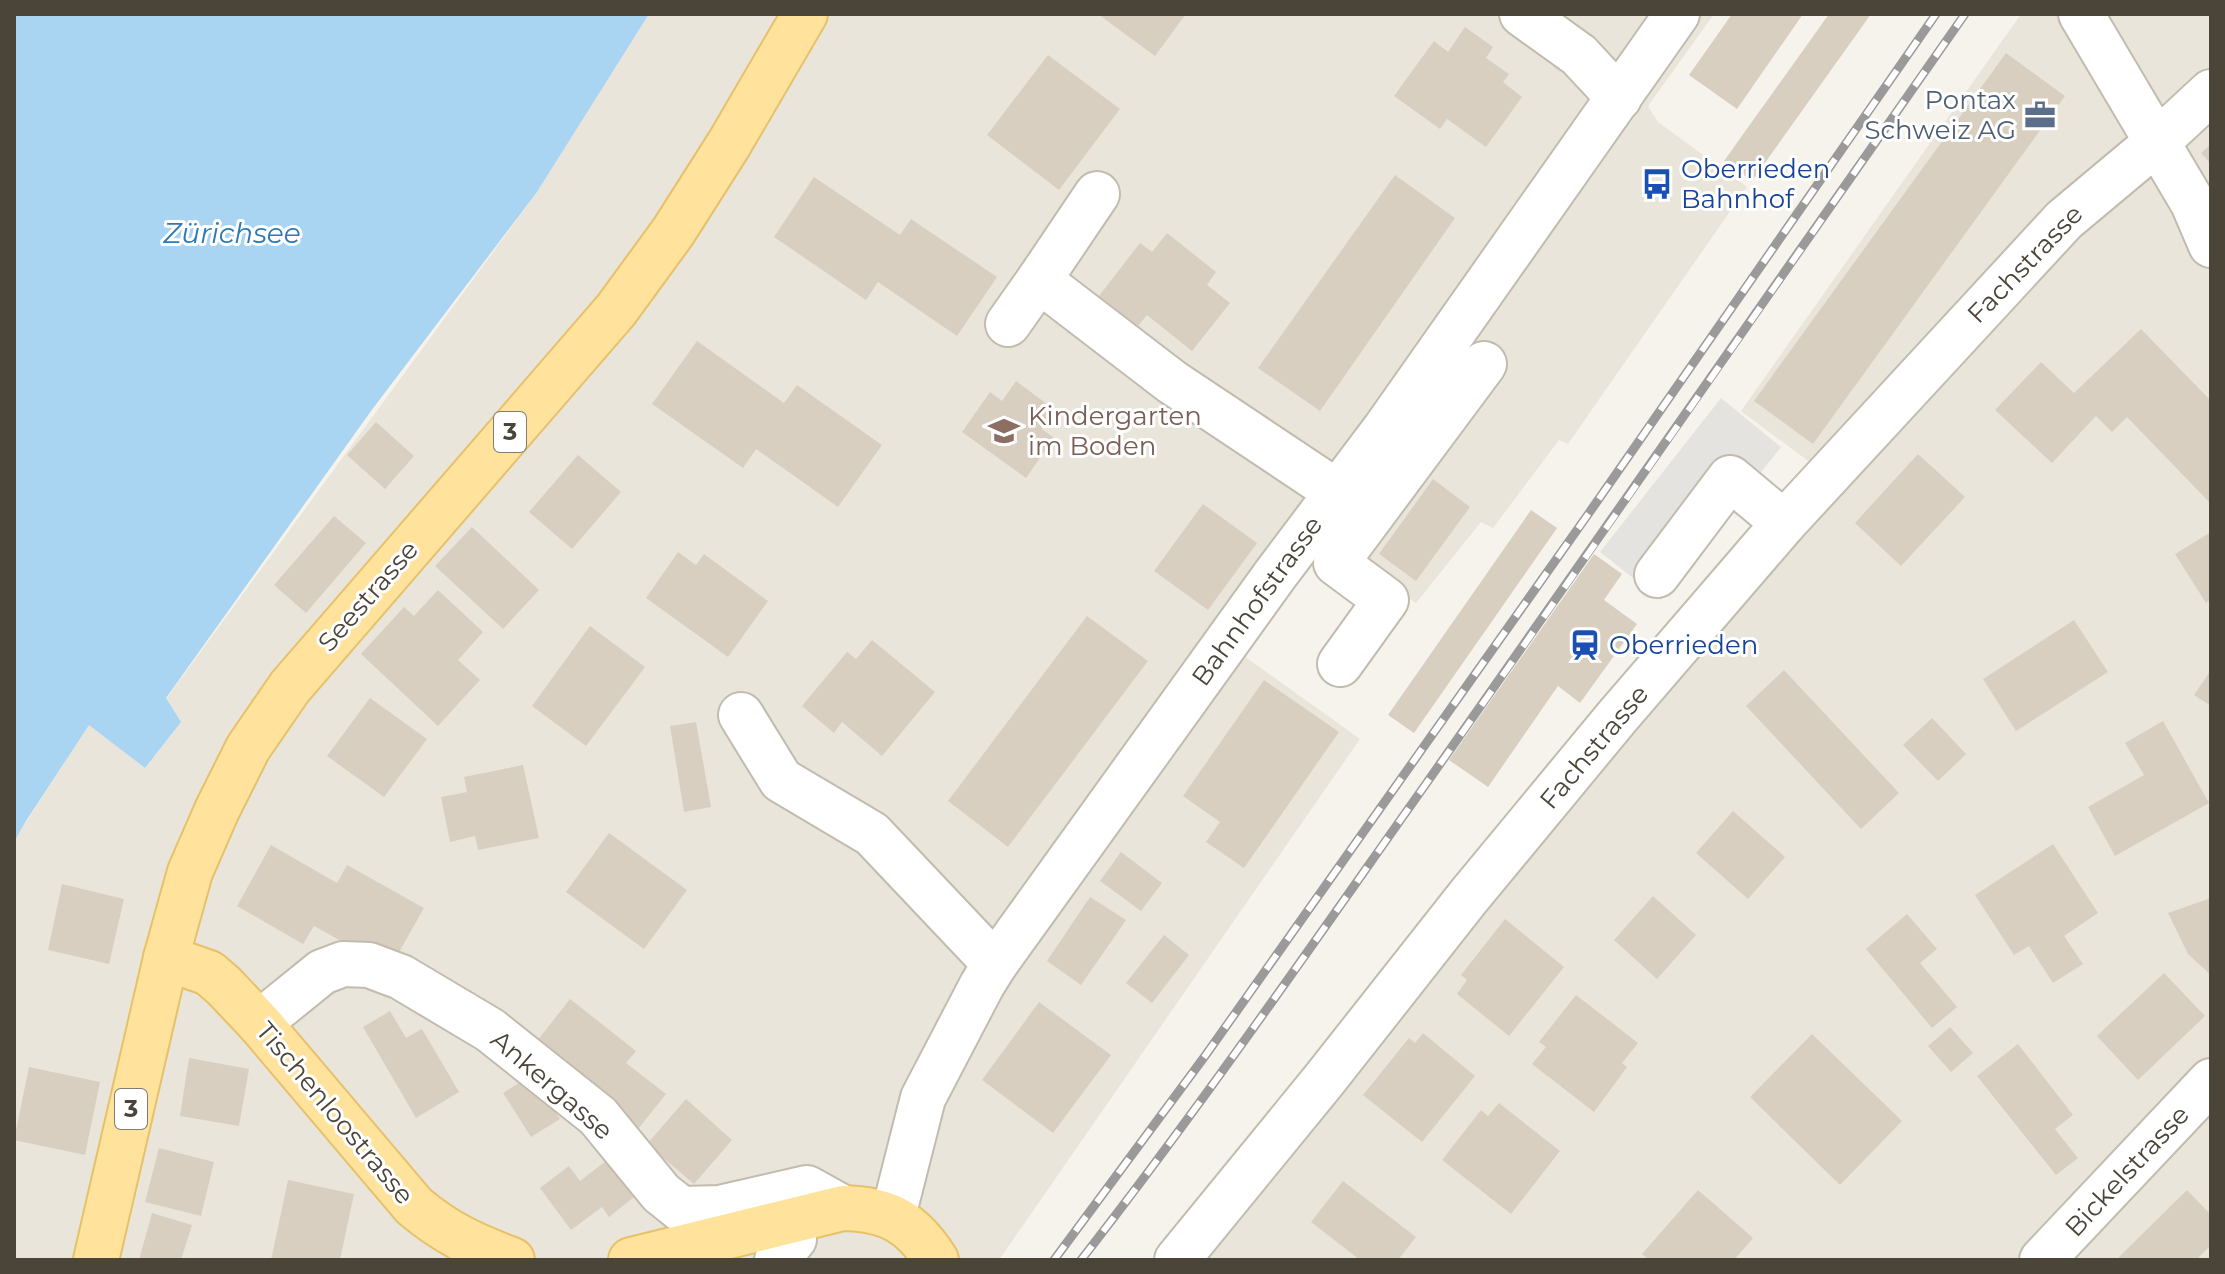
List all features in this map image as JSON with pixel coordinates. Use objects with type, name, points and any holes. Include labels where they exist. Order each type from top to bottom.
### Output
[{"type":"main road","name":"Seestrasse","points":[[96,1260],[166,958],[190,872],[248,748],[290,687],[616,310],[673,232],[805,14]]},
{"type":"main road","name":"Tischenloostrasse","points":[[166,958],[209,973],[224,986],[414,1206],[469,1252],[512,1260]]},
{"type":"main road","points":[[631,1260],[843,1208],[867,1209],[893,1216],[912,1230],[936,1260]]},
{"type":"street","points":[[1522,14],[1579,55],[1619,98]]},
{"type":"street","name":"Bahnhofstrasse","points":[[893,1216],[923,1098],[995,964],[1385,429],[1677,14]]},
{"type":"street","points":[[2081,14],[2193,203],[2211,245]]},
{"type":"street","name":"Fachstrasse","points":[[1177,1260],[1489,872],[1784,523],[2064,220],[2211,92]]},
{"type":"street","points":[[1008,324],[1097,194]]},
{"type":"street","points":[[1039,280],[1172,382],[1337,492]]},
{"type":"street","points":[[1340,664],[1386,600],[1336,563],[1484,364]]},
{"type":"street","points":[[1657,575],[1730,478],[1784,523]]},
{"type":"street","points":[[741,715],[781,780],[872,834],[995,964]]},
{"type":"street","name":"Ankergasse","points":[[259,1023],[322,972],[343,964],[369,965],[401,977],[490,1030],[598,1116],[661,1193],[681,1209],[720,1208],[807,1188],[843,1208]]},
{"type":"street","name":"Bickelstrasse","points":[[2042,1260],[2211,1081]]},
{"type":"street","points":[[777,1260],[794,1239],[792,1220]]},
{"type":"shaded area","points":[[649,14],[1714,14],[1648,106],[1658,122],[1747,187],[1568,444],[1559,440],[1493,528],[1481,522],[1416,603],[1327,543],[1244,656],[1360,739],[999,1260],[14,1260],[14,841],[89,724],[145,768],[180,723],[166,699],[537,192]]},
{"type":"shaded area","points":[[2021,14],[2211,14],[2211,1260],[1162,1260],[1819,469],[1741,411]]},
{"type":"shaded area","points":[[1721,398],[1781,447],[1661,600],[1600,552]]},
{"type":"water","name":"Zürichsee","points":[[14,14],[649,14],[537,192],[371,411],[166,698],[181,722],[145,768],[89,725],[14,842]]},
{"type":"building","points":[[1098,14],[1186,14],[1155,56]]},
{"type":"building","points":[[1732,14],[1803,14],[1737,109],[1689,75]]},
{"type":"building","points":[[1829,14],[1871,14],[1752,181],[1724,161]]},
{"type":"building","points":[[1465,27],[1493,47],[1486,58],[1509,74],[1503,82],[1522,97],[1486,147],[1447,119],[1440,129],[1394,96],[1434,41],[1448,52]]},
{"type":"building","points":[[2006,53],[2065,96],[1813,444],[1754,401]]},
{"type":"building","points":[[1048,55],[1120,109],[1059,190],[987,135]]},
{"type":"building","points":[[2211,144],[2211,164],[2201,153]]},
{"type":"building","points":[[1395,175],[1455,218],[1320,411],[1258,368]]},
{"type":"building","points":[[814,177],[900,235],[911,219],[997,277],[957,336],[878,282],[866,300],[774,237]]},
{"type":"building","points":[[1167,233],[1216,272],[1207,285],[1230,303],[1192,351],[1147,315],[1138,326],[1099,296],[1140,243],[1152,252]]},
{"type":"building","points":[[2141,329],[2211,401],[2211,504],[2127,417],[2112,432],[2096,416],[2052,463],[1995,410],[2041,362],[2074,393]]},
{"type":"building","points":[[697,341],[784,403],[797,385],[882,445],[838,507],[756,449],[743,468],[652,404]]},
{"type":"building","name":"Kindergarten im Boden","points":[[1016,381],[1055,410],[1042,429],[1054,438],[1026,478],[962,432],[990,392],[1002,401]]},
{"type":"building","points":[[376,422],[414,456],[385,489],[347,455]]},
{"type":"building","points":[[1918,454],[1965,497],[1901,566],[1855,523]]},
{"type":"building","points":[[578,455],[621,492],[572,549],[529,512]]},
{"type":"building","points":[[1433,479],[1470,507],[1416,581],[1379,554]]},
{"type":"building","points":[[1203,504],[1257,543],[1208,610],[1154,571]]},
{"type":"building","points":[[1531,510],[1557,528],[1414,733],[1388,715]]},
{"type":"building","points":[[334,516],[366,543],[306,613],[274,585]]},
{"type":"building","points":[[472,527],[539,590],[503,629],[435,566]]},
{"type":"building","points":[[2211,532],[2211,599],[2206,603],[2175,554]]},
{"type":"building","points":[[678,552],[696,565],[704,554],[768,601],[728,657],[646,598]]},
{"type":"building","points":[[1594,554],[1622,574],[1604,600],[1637,624],[1580,703],[1558,686],[1488,787],[1449,760]]},
{"type":"building","points":[[438,590],[483,632],[458,660],[480,680],[438,726],[361,654],[404,607],[414,616]]},
{"type":"building","points":[[1087,616],[1148,661],[1008,847],[948,801]]},
{"type":"building","points":[[2074,620],[2108,672],[2016,731],[1983,679]]},
{"type":"building","points":[[590,626],[645,667],[586,746],[532,706]]},
{"type":"building","points":[[872,640],[935,692],[882,756],[842,722],[834,733],[802,706],[847,652],[856,659]]},
{"type":"building","points":[[1784,670],[1899,793],[1861,829],[1746,706]]},
{"type":"building","points":[[2211,670],[2211,706],[2194,695]]},
{"type":"building","points":[[1264,680],[1339,732],[1244,868],[1206,842],[1220,822],[1183,796]]},
{"type":"building","points":[[370,698],[427,739],[384,797],[327,756]]},
{"type":"building","points":[[1932,718],[1966,754],[1938,781],[1903,745]]},
{"type":"building","points":[[2163,721],[2209,803],[2115,856],[2088,807],[2144,775],[2125,743]]},
{"type":"building","points":[[696,722],[711,807],[684,812],[670,726]]},
{"type":"building","points":[[523,765],[539,838],[478,850],[475,836],[450,842],[441,797],[467,792],[464,777]]},
{"type":"building","points":[[1733,811],[1785,857],[1748,899],[1696,853]]},
{"type":"building","points":[[609,833],[687,890],[644,949],[566,892]]},
{"type":"building","points":[[2053,844],[2098,913],[2064,936],[2083,964],[2053,983],[2029,946],[2014,955],[1975,895]]},
{"type":"building","points":[[271,845],[337,883],[347,865],[424,908],[390,968],[314,926],[303,944],[237,906]]},
{"type":"building","points":[[1121,852],[1162,883],[1141,911],[1100,881]]},
{"type":"building","points":[[62,884],[124,899],[109,964],[48,950]]},
{"type":"building","points":[[1653,896],[1696,935],[1657,979],[1614,940]]},
{"type":"building","points":[[1090,897],[1126,920],[1081,985],[1047,961]]},
{"type":"building","points":[[2211,898],[2211,975],[2188,954],[2168,913]]},
{"type":"building","points":[[1907,914],[1937,949],[1920,963],[1957,1007],[1932,1028],[1866,949]]},
{"type":"building","points":[[1505,919],[1564,967],[1509,1036],[1457,994],[1467,980],[1461,975]]},
{"type":"building","points":[[1164,935],[1189,955],[1152,1003],[1126,983]]},
{"type":"building","points":[[2164,973],[2205,1016],[2138,1080],[2097,1036]]},
{"type":"building","points":[[1576,995],[1638,1043],[1622,1063],[1627,1067],[1594,1112],[1532,1064],[1546,1047],[1539,1042]]},
{"type":"building","points":[[570,999],[636,1051],[626,1063],[666,1094],[638,1129],[530,1050]]},
{"type":"building","points":[[1039,1002],[1111,1055],[1053,1133],[982,1080]]},
{"type":"building","points":[[390,1011],[406,1038],[422,1029],[459,1092],[416,1118],[363,1027]]},
{"type":"building","points":[[1950,1027],[1973,1053],[1951,1072],[1928,1046]]},
{"type":"building","points":[[1423,1033],[1475,1076],[1422,1142],[1363,1095],[1409,1038],[1415,1043]]},
{"type":"building","points":[[1812,1034],[1902,1121],[1840,1185],[1750,1097]]},
{"type":"building","points":[[2018,1044],[2073,1115],[2055,1129],[2078,1158],[2056,1175],[1977,1076]]},
{"type":"building","points":[[189,1058],[249,1069],[239,1126],[180,1116]]},
{"type":"building","points":[[29,1067],[100,1082],[85,1155],[14,1140]]},
{"type":"building","points":[[531,1075],[560,1119],[531,1137],[503,1093]]},
{"type":"building","points":[[686,1099],[732,1140],[694,1184],[647,1144]]},
{"type":"building","points":[[1499,1103],[1560,1151],[1511,1214],[1442,1160],[1481,1110],[1488,1116]]},
{"type":"building","points":[[159,1148],[214,1162],[201,1216],[145,1202]]},
{"type":"building","points":[[606,1161],[634,1197],[609,1217],[602,1207],[571,1230],[540,1188],[569,1166],[580,1181]]},
{"type":"building","points":[[288,1180],[354,1194],[340,1260],[271,1260]]},
{"type":"building","points":[[1343,1181],[1416,1237],[1398,1260],[1360,1260],[1311,1222]]},
{"type":"building","points":[[1698,1190],[1753,1238],[1734,1260],[1649,1260],[1642,1254]]},
{"type":"building","points":[[2187,1190],[2211,1215],[2211,1245],[2196,1260],[2116,1260]]},
{"type":"building","points":[[152,1213],[192,1225],[181,1260],[139,1260]]},
{"type":"railway","points":[[1054,1260],[1205,1056],[1589,513],[1936,14]]},
{"type":"railway","points":[[1081,1260],[1300,962],[1965,14]]},
{"type":"place","name":"Pontax Schweiz AG","points":[[2040,115]]},
{"type":"place","name":"Oberrieden Bahnhof","points":[[1657,184]]},
{"type":"place","name":"Kindergarten im Boden","points":[[1004,431]]},
{"type":"place","name":"Oberrieden","points":[[1585,645]]}]
